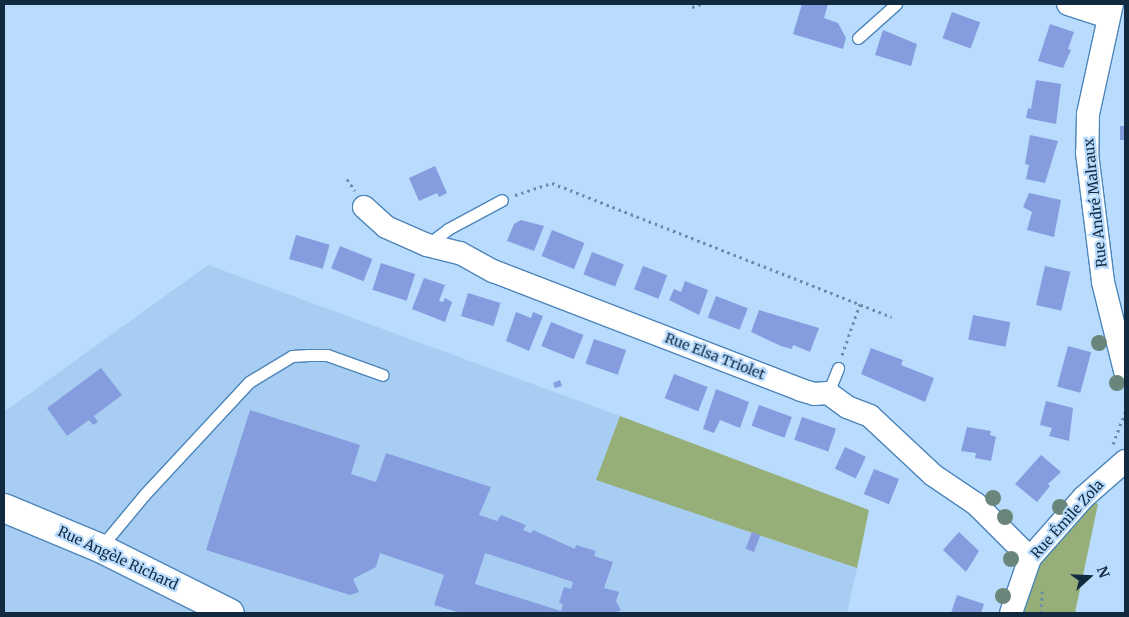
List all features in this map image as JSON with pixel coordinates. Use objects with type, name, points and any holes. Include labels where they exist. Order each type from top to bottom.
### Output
[{"type":"street","points":[[1068,4],[1110,10]]},
{"type":"street","name":"Rue André Malraux","points":[[1110,10],[1088,114],[1087,153],[1103,282],[1125,371]]},
{"type":"street","name":"Rue Elsa Triolet","points":[[364,207],[386,226],[427,245],[460,253],[493,271],[801,390],[814,394],[828,393]]},
{"type":"street","points":[[828,393],[846,407],[870,416],[934,475],[976,504],[1030,558]]},
{"type":"street","name":"Rue Émile Zola","points":[[1011,613],[1030,558],[1084,497],[1121,463]]},
{"type":"street","name":"Rue Angèle Richard","points":[[4,508],[100,548],[230,613]]},
{"type":"lane","points":[[858,38],[896,4]]},
{"type":"lane","points":[[427,245],[448,229],[502,200]]},
{"type":"lane","points":[[100,548],[144,495],[249,382],[292,356],[309,355],[327,355],[383,375]]},
{"type":"lane","points":[[828,393],[838,368]]},
{"type":"path","points":[[692,7],[701,4]]},
{"type":"path","points":[[502,200],[552,183],[892,317]]},
{"type":"path","points":[[838,368],[860,304]]},
{"type":"path","points":[[1121,463],[1111,457],[1125,412]]},
{"type":"shaded area","points":[[208,265],[620,416],[597,480],[857,568],[847,613],[230,613],[199,597],[189,613],[4,613],[4,412]]},
{"type":"green space","points":[[620,416],[869,510],[857,568],[596,480]]},
{"type":"green space","points":[[1084,497],[1098,504],[1075,613],[1011,613],[1020,582]]},
{"type":"building","points":[[802,4],[828,4],[824,18],[838,23],[846,38],[843,49],[793,34]]},
{"type":"building","points":[[952,12],[980,22],[971,49],[942,38]]},
{"type":"building","points":[[1050,24],[1074,32],[1068,49],[1071,50],[1063,68],[1038,61]]},
{"type":"building","points":[[883,30],[917,44],[911,66],[875,55]]},
{"type":"building","points":[[1036,80],[1061,84],[1056,124],[1026,118],[1028,108],[1031,109]]},
{"type":"building","points":[[1120,126],[1125,126],[1125,140],[1120,140]]},
{"type":"building","points":[[1030,135],[1058,141],[1045,183],[1026,179],[1029,165],[1025,164]]},
{"type":"building","points":[[435,166],[447,193],[439,197],[437,193],[419,201],[409,178]]},
{"type":"building","points":[[1029,193],[1061,200],[1054,237],[1027,230],[1032,212],[1023,207]]},
{"type":"building","points":[[521,220],[544,226],[534,251],[507,241],[514,224]]},
{"type":"building","points":[[552,230],[584,243],[574,269],[542,256]]},
{"type":"building","points":[[296,235],[330,245],[323,269],[289,259]]},
{"type":"building","points":[[340,246],[372,259],[363,281],[331,268]]},
{"type":"building","points":[[592,252],[624,264],[615,287],[583,274]]},
{"type":"building","points":[[381,263],[415,274],[407,301],[372,290]]},
{"type":"building","points":[[643,266],[667,275],[658,299],[634,289]]},
{"type":"building","points":[[1045,266],[1070,272],[1061,311],[1036,305]]},
{"type":"building","points":[[424,278],[445,285],[439,301],[443,302],[445,298],[452,302],[445,322],[412,309]]},
{"type":"building","points":[[685,281],[708,290],[699,315],[669,300],[674,289],[681,292]]},
{"type":"building","points":[[468,293],[501,303],[493,326],[461,316]]},
{"type":"building","points":[[716,296],[748,308],[739,330],[708,317]]},
{"type":"building","points":[[759,310],[819,328],[810,352],[793,345],[792,349],[781,346],[751,332]]},
{"type":"building","points":[[516,312],[531,318],[533,312],[543,316],[529,351],[506,341]]},
{"type":"building","points":[[973,315],[1010,322],[1006,347],[968,340]]},
{"type":"building","points":[[551,322],[583,335],[574,359],[541,346]]},
{"type":"building","points":[[594,339],[626,350],[618,375],[586,364]]},
{"type":"building","points":[[1068,346],[1091,352],[1080,393],[1057,387]]},
{"type":"building","points":[[871,348],[903,360],[901,365],[934,378],[925,402],[861,374]]},
{"type":"building","points":[[101,368],[122,395],[94,416],[98,422],[93,425],[89,420],[67,436],[47,408]]},
{"type":"building","points":[[674,374],[708,387],[698,411],[665,398]]},
{"type":"building","points":[[560,380],[562,386],[555,388],[553,383]]},
{"type":"building","points":[[716,389],[749,402],[740,428],[720,420],[714,433],[703,429]]},
{"type":"building","points":[[1046,401],[1073,408],[1069,441],[1049,436],[1052,428],[1040,425]]},
{"type":"building","points":[[759,405],[792,417],[784,438],[751,426]]},
{"type":"building","points":[[250,410],[360,445],[351,474],[376,482],[386,453],[491,487],[479,515],[497,521],[501,515],[526,525],[523,530],[531,533],[533,530],[575,549],[576,545],[596,551],[594,556],[613,562],[604,588],[619,592],[616,601],[621,610],[615,613],[461,613],[434,605],[444,575],[380,553],[376,567],[353,579],[359,592],[350,595],[206,550]],"holes":[[[485,553],[573,582],[571,589],[564,587],[559,603],[563,604],[561,611],[475,584]]]},
{"type":"building","points":[[802,417],[836,429],[828,451],[794,440]]},
{"type":"building","points":[[967,427],[991,431],[990,435],[996,437],[991,461],[975,458],[976,453],[961,451]]},
{"type":"building","points":[[845,447],[866,457],[856,478],[835,469]]},
{"type":"building","points":[[1041,455],[1061,472],[1048,484],[1050,486],[1037,502],[1015,484]]},
{"type":"building","points":[[874,469],[899,479],[889,504],[864,494]]},
{"type":"building","points":[[752,532],[760,535],[754,552],[746,549]]},
{"type":"building","points":[[959,532],[979,551],[966,572],[943,550]]},
{"type":"building","points":[[957,595],[984,604],[981,613],[951,613]]}]
